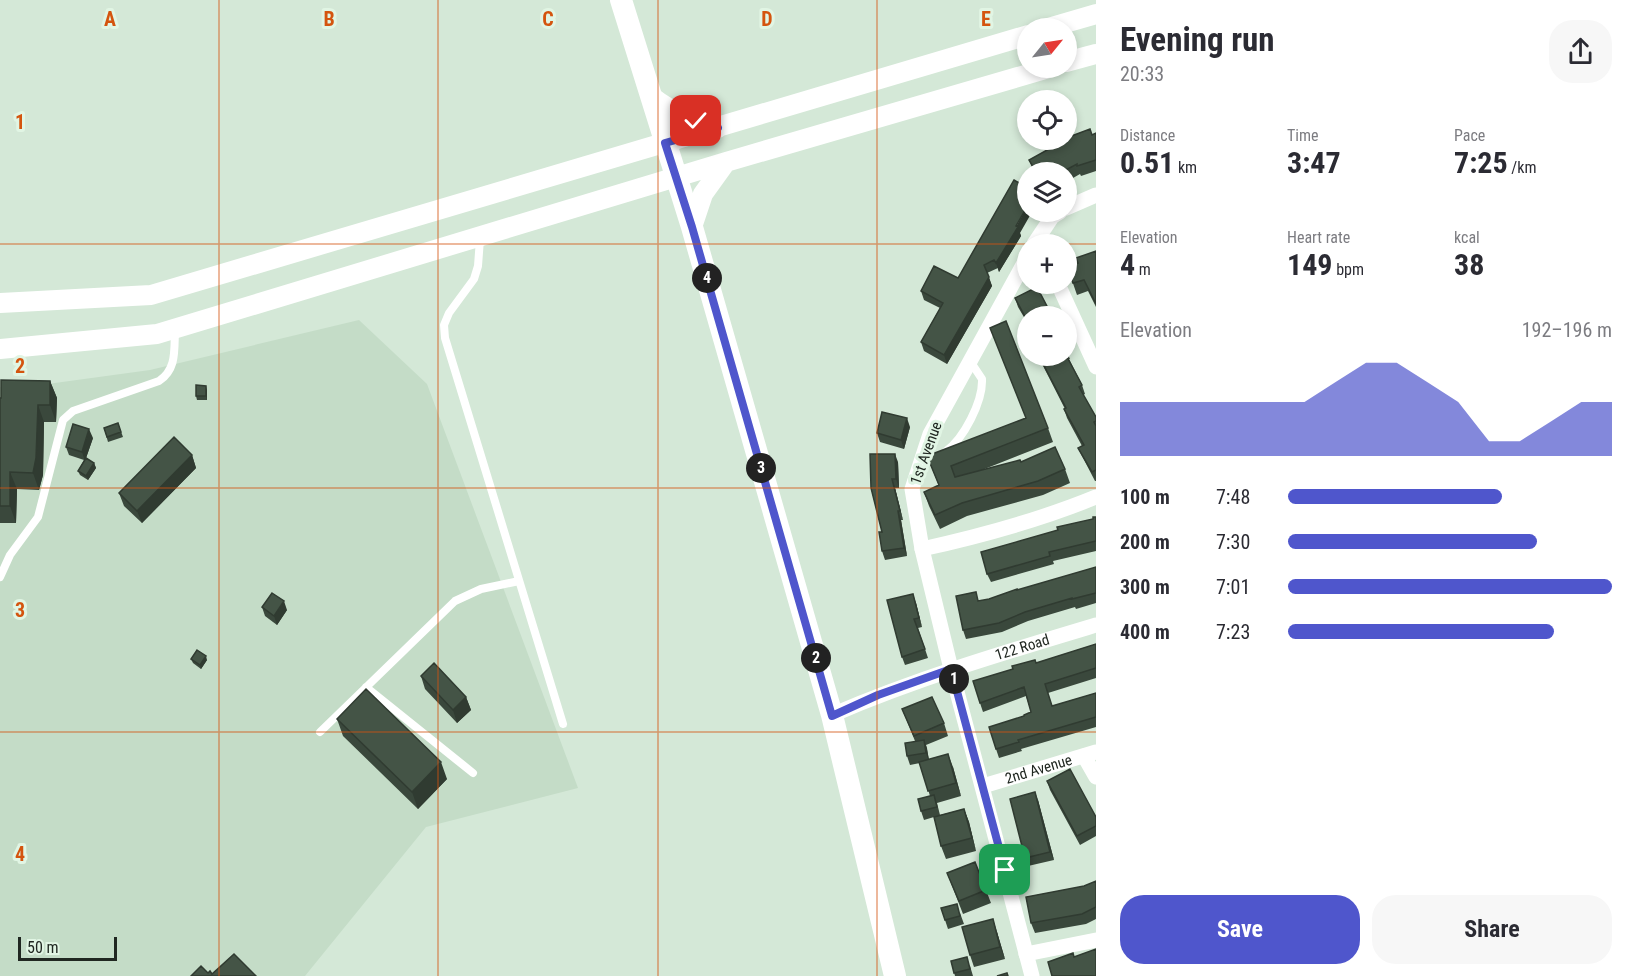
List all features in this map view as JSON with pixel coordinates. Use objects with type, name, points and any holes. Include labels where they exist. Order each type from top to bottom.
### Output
[{"type":"main road","points":[[621,0],[692,227],[832,716],[895,976]]},
{"type":"street","points":[[1077,20],[1096,14]]},
{"type":"street","points":[[0,303],[151,295],[1017,38]]},
{"type":"street","points":[[1077,59],[1096,54]]},
{"type":"street","points":[[0,349],[157,334],[676,179],[726,162],[1017,77]]},
{"type":"street","points":[[652,97],[684,118],[718,128]]},
{"type":"street","points":[[692,227],[703,195],[726,162]]},
{"type":"street","points":[[1077,203],[1096,195]]},
{"type":"street","name":"1st Avenue","points":[[1017,276],[930,434],[923,463],[912,489],[922,549],[951,669],[1032,976]]},
{"type":"street","points":[[1063,294],[1096,367]]},
{"type":"street","points":[[922,549],[1007,528],[1065,510],[1096,497]]},
{"type":"street","name":"122 Road","points":[[832,716],[878,695],[951,669],[1096,625]]},
{"type":"street","points":[[1090,754],[1096,777]]},
{"type":"street","name":"2nd Avenue","points":[[983,786],[1090,754]]},
{"type":"street","points":[[1026,954],[1096,940]]},
{"type":"lane","points":[[480,237],[478,266],[474,279],[449,313],[444,325],[445,338],[563,724]]},
{"type":"lane","points":[[0,577],[10,555],[38,517],[63,420],[73,411],[164,378],[170,372],[173,362],[176,328]]},
{"type":"lane","points":[[938,456],[955,444],[980,401],[982,379],[970,361]]},
{"type":"lane","points":[[320,732],[455,601],[481,589],[519,581]]},
{"type":"lane","points":[[366,687],[473,773]]},
{"type":"shaded area","points":[[359,320],[427,384],[578,788],[426,827],[305,976],[0,976],[0,387],[11,389],[150,370]]},
{"type":"building","points":[[1090,129],[1092,135],[1096,133],[1096,160],[1077,166],[1077,162],[1030,162],[1029,160],[1047,150],[1077,150],[1077,134]]},
{"type":"building","points":[[1014,180],[1017,182],[1018,222],[1016,226],[1018,227],[996,263],[994,260],[984,265],[989,277],[944,355],[921,342],[943,303],[921,291],[934,266],[958,278]]},
{"type":"building","points":[[1096,251],[1096,304],[1084,280],[1077,282],[1077,258]]},
{"type":"building","points":[[1023,294],[1041,294],[1047,306],[1019,306],[1015,298]]},
{"type":"building","points":[[1006,321],[1017,349],[1017,366],[1024,366],[1048,428],[951,466],[955,477],[1020,460],[1021,462],[1055,447],[1065,469],[1038,481],[962,503],[935,515],[924,492],[939,485],[927,456],[1026,418],[990,328]]},
{"type":"building","points":[[1044,366],[1072,366],[1082,385],[1079,387],[1096,417],[1094,422],[1096,426],[1096,470],[1092,472],[1078,448],[1084,445],[1064,409],[1066,408]]},
{"type":"building","points":[[1,380],[50,381],[50,405],[38,405],[36,458],[33,473],[10,472],[10,506],[0,506]]},
{"type":"building","points":[[196,385],[206,386],[206,396],[196,396]]},
{"type":"building","points":[[882,412],[907,418],[901,440],[877,433]]},
{"type":"building","points":[[118,423],[121,432],[107,437],[104,428]]},
{"type":"building","points":[[73,424],[89,429],[82,452],[66,447]]},
{"type":"building","points":[[174,437],[192,455],[137,511],[119,493]]},
{"type":"building","points":[[870,454],[895,454],[896,479],[892,479],[900,511],[898,511],[904,548],[882,551],[879,532],[882,532],[871,488]]},
{"type":"building","points":[[86,458],[94,463],[86,476],[78,471]]},
{"type":"building","points":[[1096,517],[1096,541],[1049,552],[1050,556],[987,574],[981,552],[1058,530],[1057,527],[1093,519]]},
{"type":"building","points":[[1096,567],[1096,593],[1025,612],[999,623],[963,630],[956,596],[976,592],[978,601],[989,599]]},
{"type":"building","points":[[272,593],[284,601],[274,616],[262,607]]},
{"type":"building","points":[[913,594],[919,618],[914,619],[925,649],[902,657],[887,600]]},
{"type":"building","points":[[1096,644],[1096,668],[1045,684],[1052,706],[1096,693],[1096,717],[1018,740],[1019,742],[996,749],[989,727],[1031,712],[1024,687],[980,703],[973,681],[1013,669],[1012,666],[1035,660],[1036,663]]},
{"type":"building","points":[[197,650],[206,656],[200,665],[191,659]]},
{"type":"building","points":[[434,663],[466,697],[453,710],[421,676]]},
{"type":"building","points":[[366,689],[441,762],[412,792],[337,719]]},
{"type":"building","points":[[932,697],[944,723],[914,736],[902,709]]},
{"type":"building","points":[[924,740],[926,753],[907,756],[905,743]]},
{"type":"building","points":[[948,754],[956,783],[928,791],[919,762]]},
{"type":"building","points":[[1070,769],[1096,817],[1096,826],[1077,836],[1047,781]]},
{"type":"building","points":[[1035,792],[1050,852],[1025,858],[1010,799]]},
{"type":"building","points":[[934,795],[937,807],[921,811],[918,799]]},
{"type":"building","points":[[964,809],[972,838],[941,846],[934,817]]},
{"type":"building","points":[[975,862],[986,890],[959,901],[947,873]]},
{"type":"building","points":[[1096,881],[1096,907],[1082,914],[1031,923],[1026,897],[1084,886]]},
{"type":"building","points":[[957,904],[960,916],[945,920],[941,908]]},
{"type":"building","points":[[993,919],[1000,947],[970,955],[962,927]]},
{"type":"building","points":[[1096,949],[1096,976],[1052,976],[1048,962],[1073,953],[1074,957]]},
{"type":"building","points":[[234,954],[256,976],[191,976],[201,966],[212,974]]},
{"type":"building","points":[[967,957],[970,969],[954,973],[951,961]]},
{"type":"route","points":[[696,121],[718,128],[665,143],[692,227],[832,716],[878,695],[951,669],[1005,870]]}]
